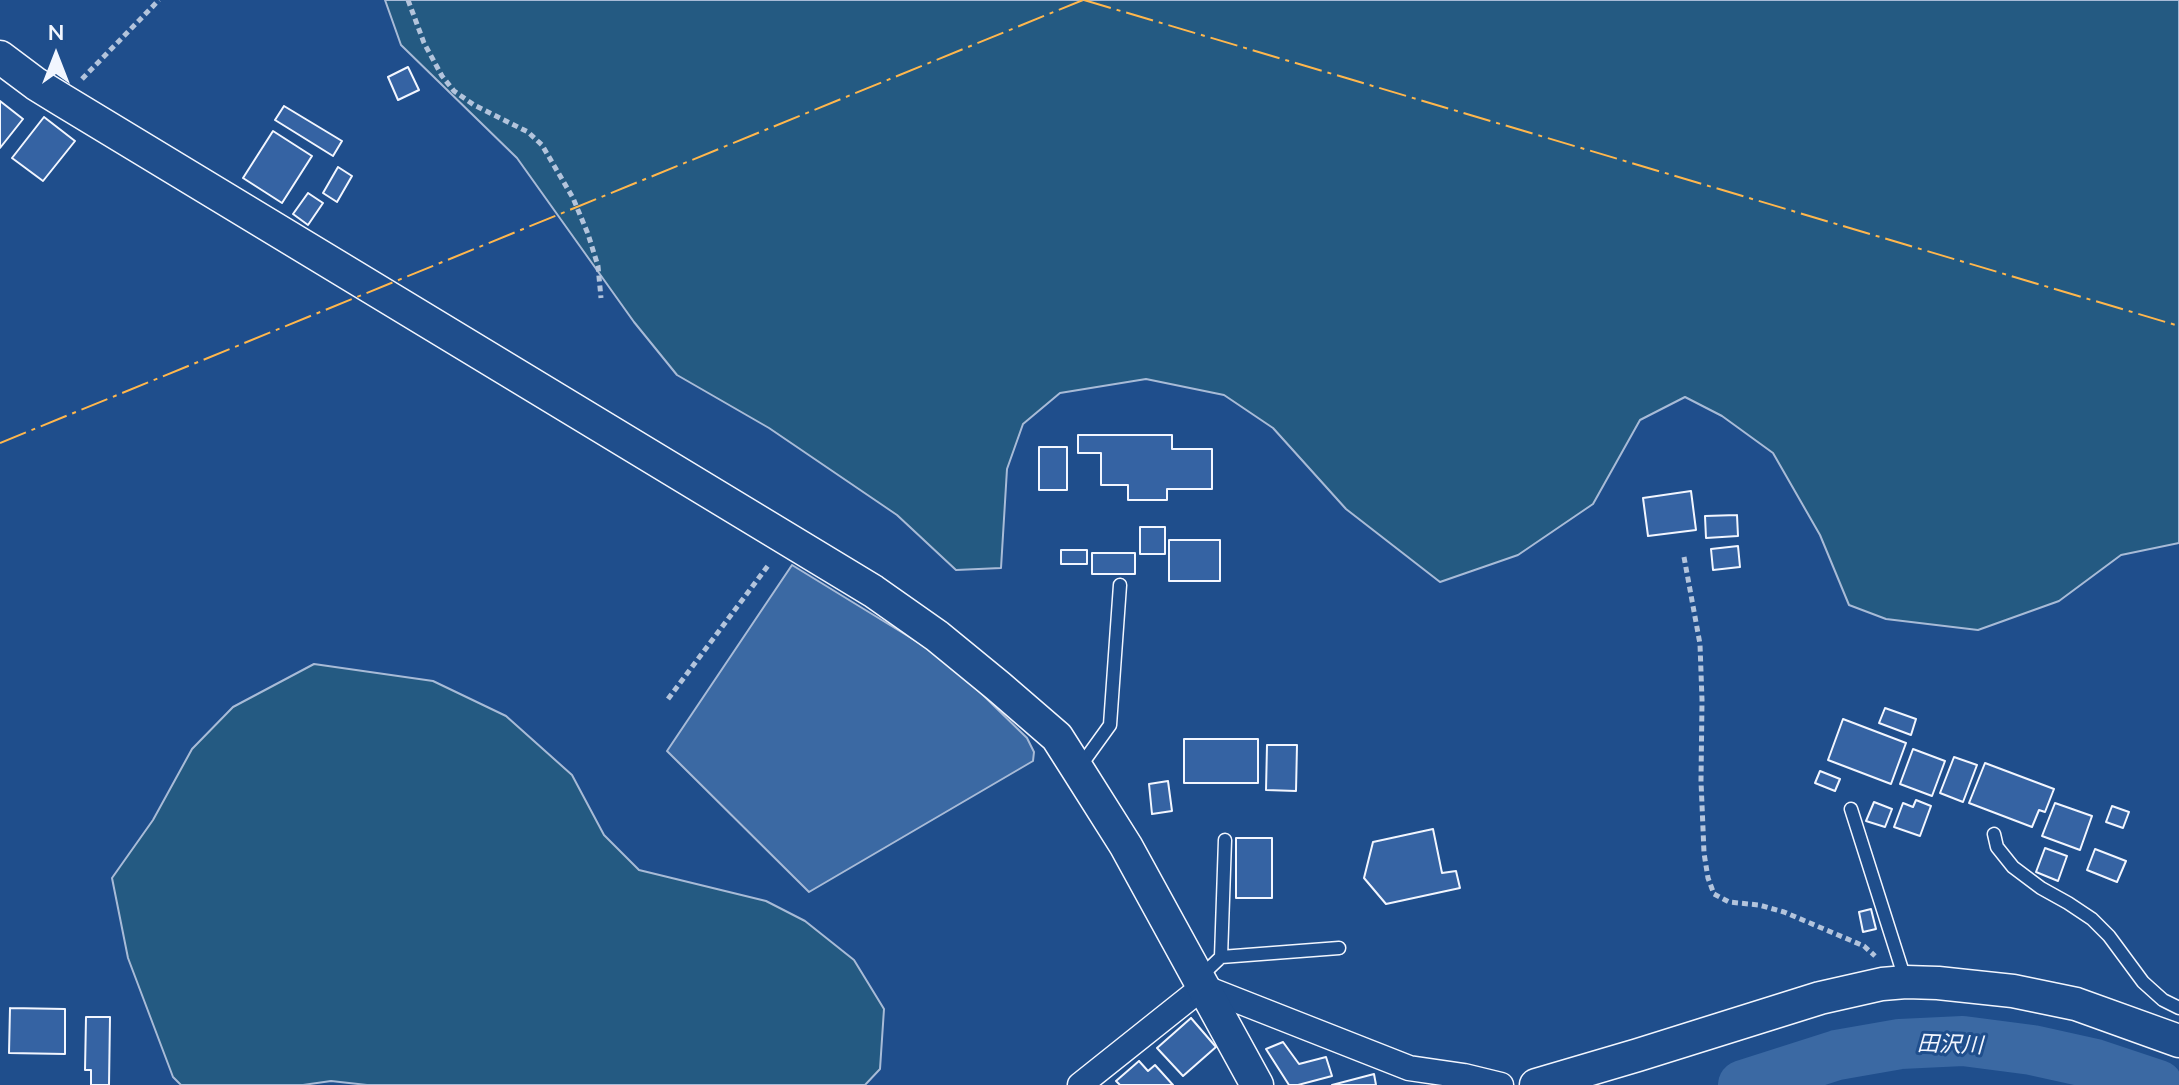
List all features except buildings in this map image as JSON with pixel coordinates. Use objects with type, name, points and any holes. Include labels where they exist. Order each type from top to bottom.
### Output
[{"type":"street","points":[[0,57],[62,100],[873,591],[937,636],[1057,737],[1126,846],[1257,1085]]},
{"type":"street","points":[[1080,1085],[1200,983]]},
{"type":"street","points":[[1200,983],[1409,1068],[1501,1085]]},
{"type":"street","points":[[1536,1085],[1820,998],[1899,983],[1983,988],[2076,1004],[2179,1041]]},
{"type":"lane","points":[[1078,770],[1110,725],[1120,585]]},
{"type":"lane","points":[[1851,809],[1899,983]]},
{"type":"lane","points":[[1994,834],[1997,847],[2013,867],[2092,919],[2109,936],[2143,982],[2163,1000],[2179,1008]]},
{"type":"lane","points":[[1200,983],[1221,957],[1225,840]]},
{"type":"lane","points":[[1221,957],[1339,948]]},
{"type":"path","points":[[62,100],[159,0]]},
{"type":"path","points":[[408,0],[424,43],[454,91],[474,105],[528,132],[542,145],[573,198],[588,234],[598,266],[601,298]]},
{"type":"path","points":[[668,699],[788,539]]},
{"type":"path","points":[[1684,557],[1700,644],[1704,853],[1714,894],[1729,902],[1759,905],[1784,912],[1864,946],[1899,983]]},
{"type":"shaded area","points":[[385,0],[2179,0],[2179,543],[2121,555],[2059,601],[1978,630],[1886,619],[1849,605],[1820,535],[1773,453],[1722,416],[1685,397],[1640,420],[1593,504],[1518,555],[1440,582],[1346,509],[1273,428],[1224,395],[1146,379],[1060,393],[1023,424],[1007,469],[1001,568],[956,570],[897,515],[769,428],[677,375],[634,322],[517,158],[401,45]]},
{"type":"shaded area","points":[[792,565],[947,660],[1027,738],[1034,752],[1033,761],[809,892],[667,751]]},
{"type":"shaded area","points":[[314,664],[433,681],[506,716],[572,775],[604,835],[639,870],[766,901],[805,921],[854,960],[884,1009],[880,1069],[865,1085],[367,1085],[331,1081],[303,1085],[181,1085],[173,1077],[128,958],[112,878],[153,820],[192,749],[233,707]]},
{"type":"waterway","name":"田沢川","points":[[1743,1085],[1837,1055],[1900,1044],[1963,1041],[2032,1050],[2095,1064],[2158,1085]]},
{"type":"power","points":[[0,443],[1083,0]]},
{"type":"power","points":[[1084,0],[2179,326]]}]
